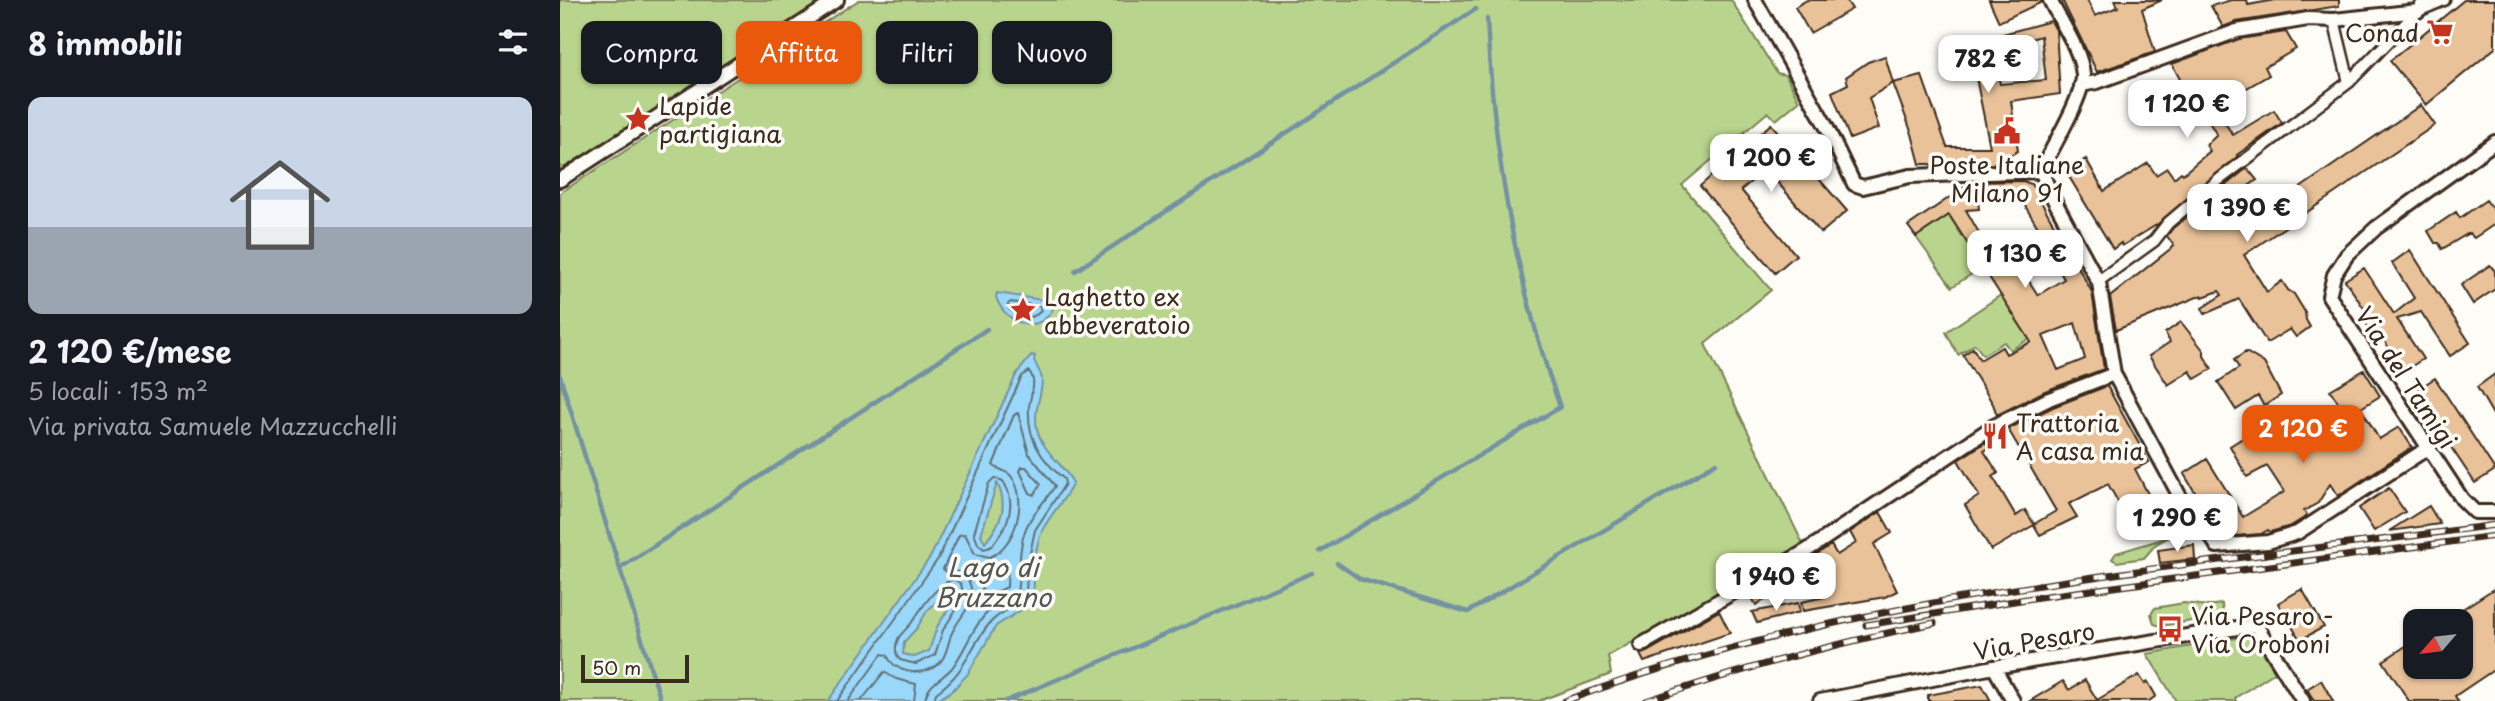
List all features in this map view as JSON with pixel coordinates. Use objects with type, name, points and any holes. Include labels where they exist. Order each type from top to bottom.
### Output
[{"type":"street","points":[[560,180],[837,0]]},
{"type":"street","points":[[1755,0],[1812,100],[1854,184],[1863,187],[1910,176],[2041,171]]},
{"type":"street","points":[[2050,0],[2076,52],[2083,75],[2081,85],[2041,171],[2099,283],[2114,374],[2185,506],[2201,520],[2217,546],[2268,542],[2297,533],[2428,448]]},
{"type":"street","points":[[2081,85],[2097,82],[2237,31],[2308,19],[2334,20],[2444,0]]},
{"type":"street","points":[[2099,283],[2154,242],[2168,223],[2220,179],[2349,82],[2422,5]]},
{"type":"street","points":[[2334,20],[2349,82]]},
{"type":"street","name":"Via del Tamigi","points":[[2490,512],[2475,512],[2469,507],[2329,296],[2334,275],[2347,255],[2376,228],[2495,142]]},
{"type":"street","points":[[1641,645],[1805,551],[1994,426],[2049,399],[2114,374]]},
{"type":"street","name":"Via Pesaro","points":[[1820,701],[1994,667],[2256,625],[2303,701]]},
{"type":"street","points":[[1994,667],[2013,701]]},
{"type":"green space","points":[[560,0],[841,0],[809,21],[736,21],[736,69],[722,78],[722,21],[581,21],[581,84],[713,84],[560,184]]},
{"type":"green space","points":[[859,0],[1731,0],[1777,73],[1786,75],[1799,101],[1776,120],[1768,112],[1682,185],[1771,290],[1705,344],[1804,546],[1608,656],[1611,674],[1539,701],[560,701],[560,193],[736,79],[736,84],[862,84],[862,21],[826,21]]},
{"type":"green space","points":[[1949,215],[1984,266],[1952,287],[1916,237]]},
{"type":"green space","points":[[2001,295],[2029,339],[2010,350],[2004,342],[1983,355],[1975,344],[1958,355],[1946,332]]},
{"type":"green space","points":[[2169,537],[2156,544],[2144,558],[2117,562],[2112,559],[2116,553]]},
{"type":"green space","points":[[2184,603],[2207,606],[2222,604],[2223,616],[2161,626],[2154,624],[2151,614],[2155,608]]},
{"type":"green space","points":[[2253,635],[2275,672],[2235,698],[2236,701],[2176,701],[2147,654]]},
{"type":"water","points":[[997,293],[1056,302],[1043,320],[1025,324],[1008,315],[996,297]]},
{"type":"water","name":"Lago di Bruzzano","points":[[1032,355],[1035,356],[1042,380],[1036,415],[1037,429],[1048,451],[1073,483],[1039,537],[1033,600],[996,626],[967,675],[953,690],[936,701],[828,701],[931,556],[1017,373]],"holes":[[[997,483],[1001,491],[1002,514],[985,543],[981,535]],[[954,585],[957,595],[937,627],[929,651],[915,657],[903,654],[904,642],[927,611]]]},
{"type":"building","points":[[1807,0],[1846,0],[1852,9],[1810,33],[1795,7]]},
{"type":"building","points":[[1989,0],[2041,0],[2042,2],[1999,22]]},
{"type":"building","points":[[2062,0],[2087,0],[2095,16],[2118,7],[2115,0],[2162,0],[2142,9],[2155,52],[2097,72]]},
{"type":"building","points":[[2231,0],[2247,0],[2248,5],[2275,0],[2339,0],[2339,6],[2236,22],[2223,27],[2211,6]]},
{"type":"building","points":[[2464,0],[2495,0],[2495,48],[2426,105],[2390,61]]},
{"type":"building","points":[[2051,21],[2056,30],[2060,94],[2011,101],[2018,151],[1993,164],[1920,164],[1893,83],[1922,76],[1947,147],[1990,147],[1969,43]],"holes":[[[2041,36],[2046,80],[2000,84],[1992,50]]]},
{"type":"building","points":[[2286,32],[2296,49],[2265,67],[2269,75],[2214,107],[2233,135],[2274,110],[2282,123],[2237,155],[2158,224],[2113,249],[2068,175],[2077,170],[2074,166],[2086,159],[2104,191],[2148,163],[2156,175],[2167,168],[2174,178],[2181,172],[2183,174],[2210,151],[2206,145],[2217,135],[2198,104],[2194,106],[2172,64],[2239,39]]},
{"type":"building","points":[[1885,56],[1893,83],[1869,98],[1879,128],[1850,139],[1832,92],[1848,84],[1846,77],[1868,62]]},
{"type":"building","points":[[2421,105],[2435,125],[2244,255],[2267,292],[2282,281],[2294,294],[2310,327],[2296,337],[2290,329],[2267,343],[2239,299],[2205,314],[2202,308],[2222,295],[2219,291],[2203,297],[2202,295],[2116,330],[2110,297],[2174,246],[2167,236],[2173,228],[2247,168],[2257,180],[2236,195],[2252,221]]},
{"type":"building","points":[[1771,124],[1847,211],[1821,233],[1766,169],[1741,190],[1796,255],[1775,273],[1700,186]]},
{"type":"building","points":[[2023,181],[2031,184],[2092,292],[2104,369],[2045,391],[1997,415],[1963,355],[1973,348],[1980,360],[2002,347],[2006,354],[2031,342],[1949,215],[1916,237],[1908,226],[1972,182]],"holes":[[[2019,196],[2039,229],[1991,254],[1966,210],[1979,209],[1978,201]],[[2048,251],[2064,279],[2038,295],[2019,266]],[[2075,323],[2085,359],[2058,370],[2043,336]]]},
{"type":"building","points":[[2486,200],[2495,212],[2495,224],[2474,238],[2469,233],[2442,249],[2439,243],[2435,243],[2428,231],[2456,212],[2460,218]]},
{"type":"building","points":[[2410,250],[2470,343],[2450,356],[2421,312],[2397,319],[2423,359],[2404,371],[2374,325],[2369,328],[2362,316],[2367,313],[2345,280],[2364,268],[2394,314],[2414,298],[2392,263]]},
{"type":"building","points":[[2490,265],[2495,271],[2495,289],[2473,304],[2461,285]]},
{"type":"building","points":[[2181,322],[2204,351],[2212,369],[2195,379],[2190,371],[2168,385],[2149,356],[2170,342],[2165,333]]},
{"type":"building","points":[[2246,352],[2264,363],[2281,395],[2264,406],[2258,396],[2236,410],[2218,382],[2239,368],[2234,360]]},
{"type":"building","points":[[2364,370],[2380,396],[2361,408],[2379,439],[2399,427],[2412,447],[2338,496],[2330,484],[2318,503],[2304,511],[2307,516],[2291,526],[2261,534],[2222,537],[2184,474],[2207,459],[2243,517],[2284,492],[2267,466],[2247,477],[2230,446],[2252,432],[2262,449],[2284,436],[2288,443],[2342,408],[2330,390]]},
{"type":"building","points":[[2495,374],[2495,418],[2477,387]]},
{"type":"building","points":[[2435,378],[2495,470],[2475,483],[2444,437],[2441,439],[2433,427],[2437,425],[2416,390]]},
{"type":"building","points":[[2107,386],[2149,462],[2135,469],[2162,521],[2136,534],[2108,484],[2069,504],[2077,517],[2040,535],[2034,525],[1991,550],[1965,505],[1979,496],[1958,460],[1986,442],[1989,448],[1984,451],[1998,473],[1993,477],[2016,516],[2025,510],[2034,524],[2056,511],[2008,429],[2053,407]]},
{"type":"building","points":[[2389,488],[2405,512],[2374,531],[2359,508]]},
{"type":"building","points":[[2429,506],[2440,524],[2389,531]]},
{"type":"building","points":[[1880,512],[1892,533],[1874,544],[1897,591],[1885,597],[1803,611],[1801,602],[1824,597],[1809,575],[1756,605],[1749,593],[1786,574],[1831,545],[1837,555],[1856,543],[1850,532]]},
{"type":"building","points":[[2194,545],[2195,559],[2160,563],[2158,550]]},
{"type":"building","points":[[2495,588],[2495,669],[2455,696],[2458,701],[2409,701],[2383,661],[2403,648],[2403,679],[2473,679],[2473,609],[2463,609]]},
{"type":"building","points":[[2302,589],[2324,627],[2300,640],[2278,603]]},
{"type":"building","points":[[1798,603],[1800,612],[1757,623],[1752,612]]},
{"type":"building","points":[[1719,611],[1730,633],[1644,662],[1640,654]]},
{"type":"building","points":[[2139,675],[2145,684],[2148,682],[2156,696],[2149,701],[2030,701],[2063,681],[2069,690],[2085,680],[2097,700]]},
{"type":"building","points":[[2321,680],[2333,701],[2314,701],[2307,689]]},
{"type":"building","points":[[1982,685],[1991,701],[1928,701],[1928,695]]},
{"type":"waterway","points":[[1075,271],[1476,9]]},
{"type":"waterway","points":[[1320,551],[1560,407],[1531,312],[1509,216],[1495,117],[1487,19]]},
{"type":"waterway","points":[[620,568],[987,329]]},
{"type":"waterway","points":[[560,376],[661,701]]},
{"type":"waterway","points":[[1337,563],[1360,579],[1468,612],[1716,463]]},
{"type":"waterway","points":[[1006,701],[1312,573]]},
{"type":"railway","points":[[1565,701],[1678,663],[1792,633],[1908,608],[2142,570],[2495,525]]},
{"type":"railway","points":[[1866,625],[2039,597],[2495,536]]},
{"type":"railway","points":[[1646,701],[1788,658],[1934,623]]},
{"type":"place","name":"Conad","points":[[2440,32]]},
{"type":"place","name":"Lapide partigiana","points":[[638,119]]},
{"type":"place","name":"Poste Italiane Milano 91","points":[[2007,131]]},
{"type":"place","name":"Laghetto ex abbeveratoio","points":[[1023,310]]},
{"type":"place","name":"Trattoria A casa mia","points":[[1995,436]]},
{"type":"place","name":"Via Pesaro - Via Oroboni","points":[[2170,629]]}]
